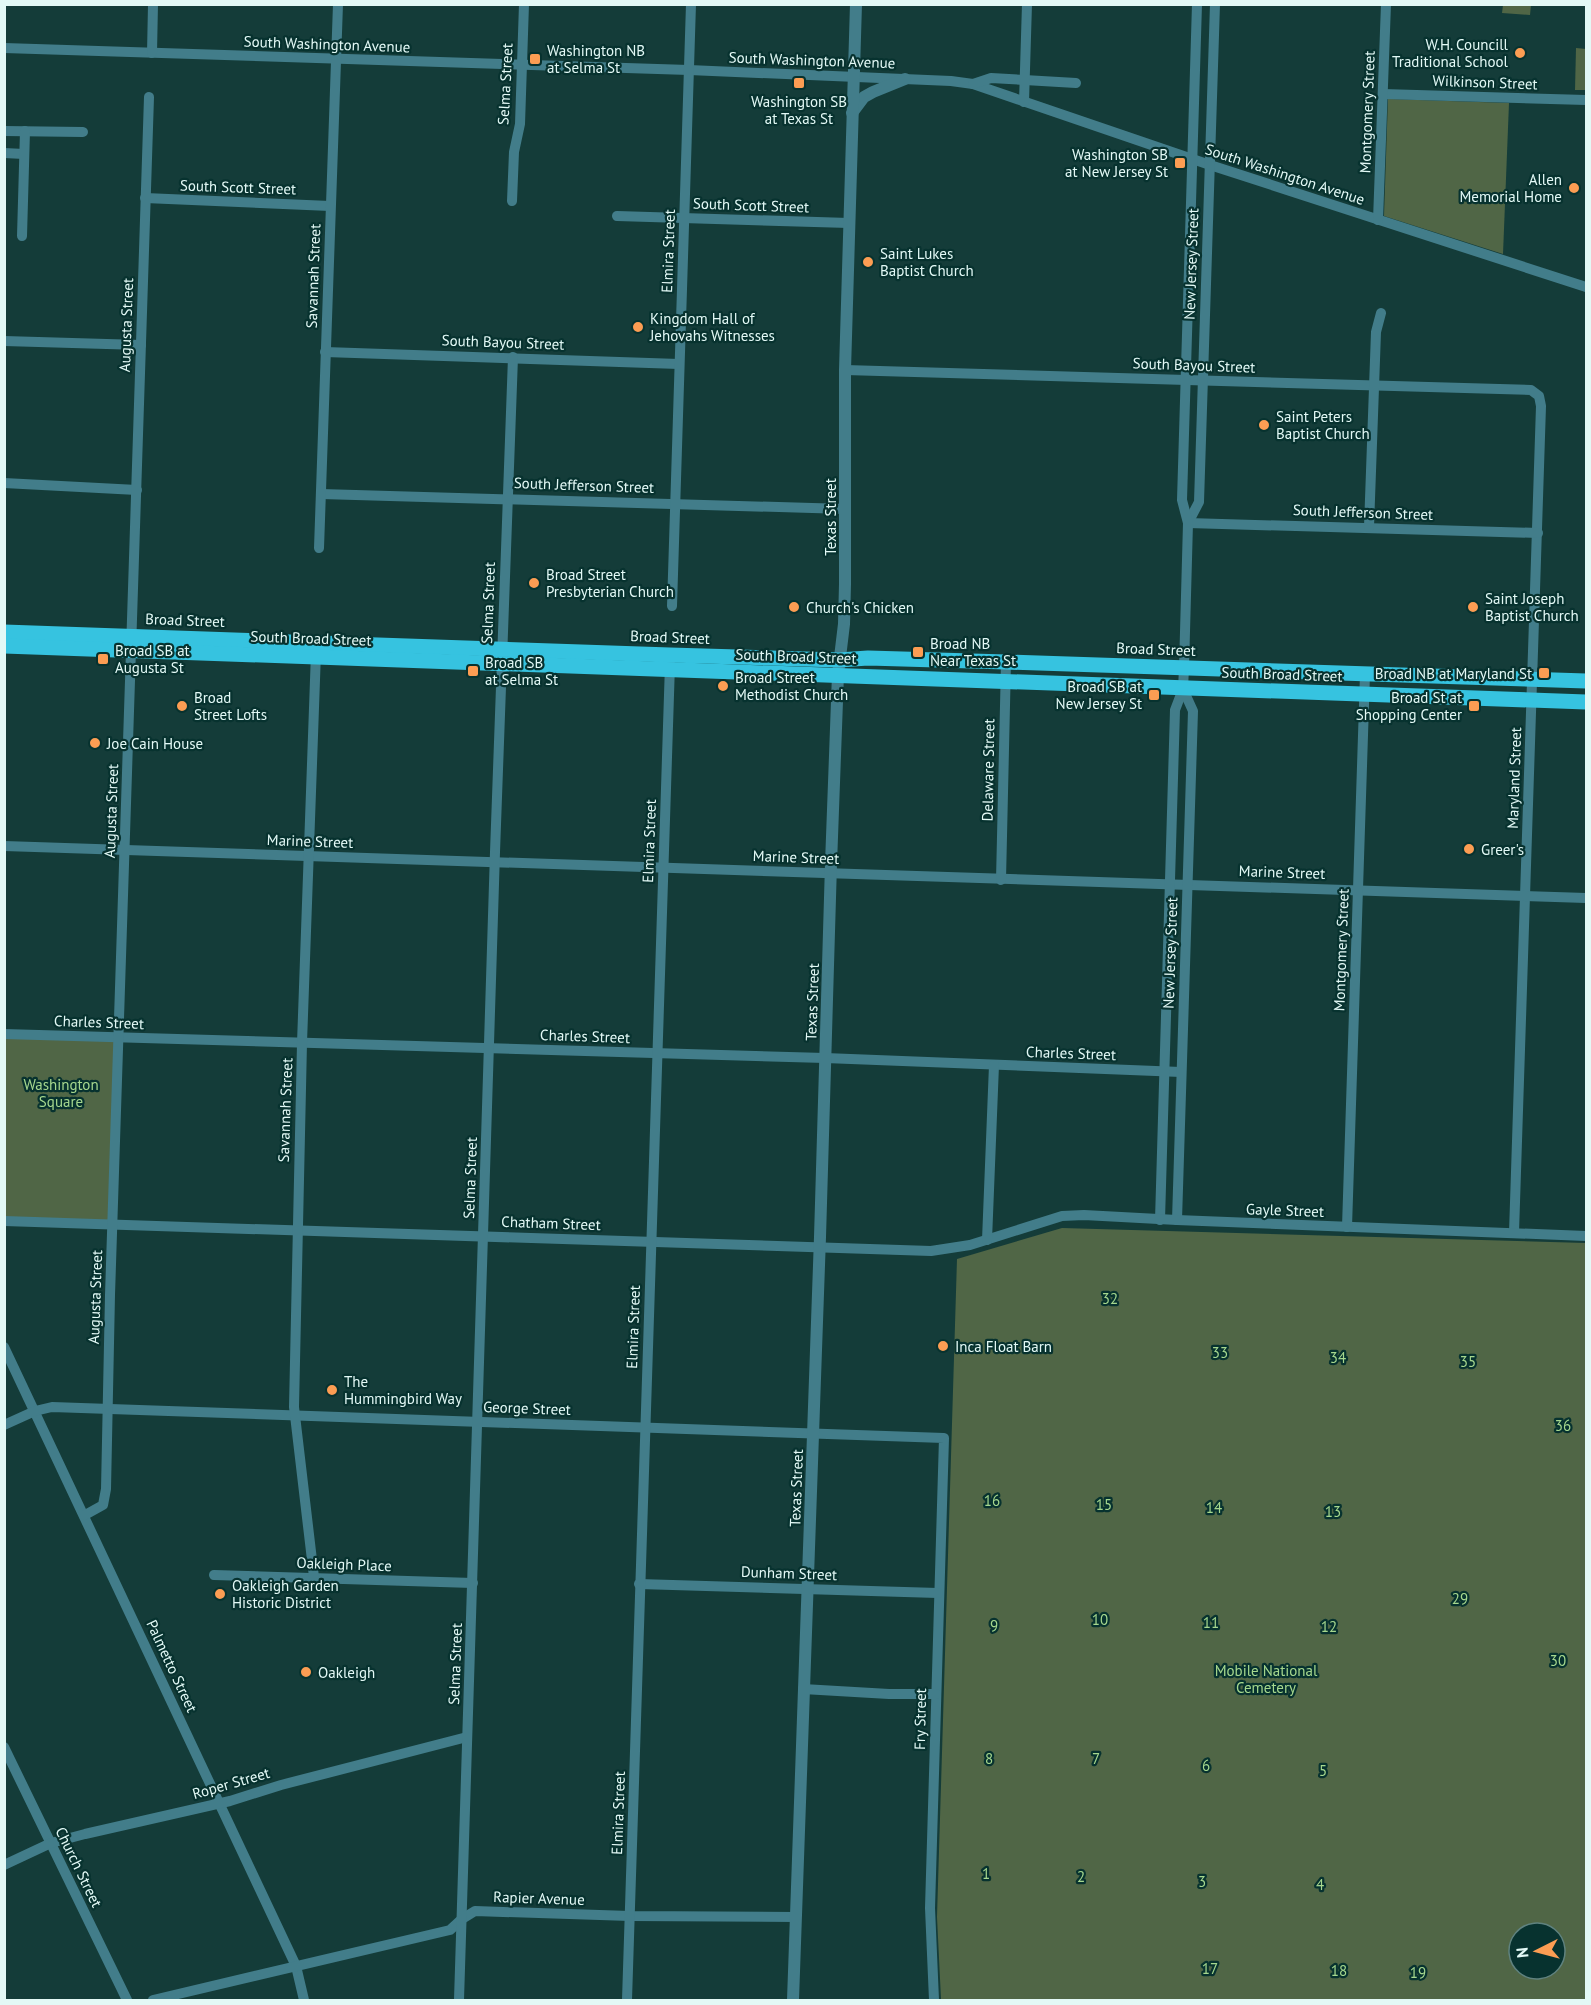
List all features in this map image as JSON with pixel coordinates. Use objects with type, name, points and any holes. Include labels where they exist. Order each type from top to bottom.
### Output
[{"type":"main road","name":"Broad Street","points":[[4,632],[132,643],[670,662],[838,667],[868,658],[1587,681]]},
{"type":"main road","points":[[4,646],[132,643]]},
{"type":"main road","name":"South Broad Street","points":[[838,667],[1005,683],[1587,702]]},
{"type":"street","points":[[152,53],[153,4]]},
{"type":"street","name":"Savannah Street","points":[[319,548],[338,4]]},
{"type":"street","name":"Selma Street","points":[[512,201],[514,152],[520,124],[524,4]]},
{"type":"street","name":"Elmira Street","points":[[672,606],[692,4]]},
{"type":"street","name":"Texas Street","points":[[793,2001],[820,1248],[830,874],[838,667],[844,624],[845,370],[856,4]]},
{"type":"street","points":[[1024,102],[1027,4]]},
{"type":"street","name":"New Jersey Street","points":[[1160,1220],[1168,883],[1175,710],[1183,689],[1184,668],[1188,523],[1182,500],[1197,4]]},
{"type":"street","name":"New Jersey Street","points":[[1188,523],[1199,502],[1215,4]]},
{"type":"street","name":"Montgomery Street","points":[[1378,220],[1386,4]]},
{"type":"street","name":"South Washington Avenue","points":[[4,48],[689,70],[951,81],[973,84],[1210,165],[1587,287]]},
{"type":"street","points":[[973,84],[991,78],[1076,83]]},
{"type":"street","points":[[852,114],[864,97],[905,79]]},
{"type":"street","points":[[1195,82],[1213,82]]},
{"type":"street","name":"Wilkinson Street","points":[[1383,94],[1587,100]]},
{"type":"street","name":"Augusta Street","points":[[85,1515],[103,1505],[106,1489],[112,1224],[149,97]]},
{"type":"street","points":[[4,131],[82,132]]},
{"type":"street","points":[[21,236],[25,131]]},
{"type":"street","points":[[4,153],[24,154]]},
{"type":"street","name":"South Scott Street","points":[[145,198],[330,206]]},
{"type":"street","name":"South Scott Street","points":[[617,216],[849,223]]},
{"type":"street","points":[[1191,228],[1207,228]]},
{"type":"street","points":[[1369,527],[1376,332],[1381,313]]},
{"type":"street","points":[[4,341],[141,345]]},
{"type":"street","name":"South Bayou Street","points":[[325,352],[679,364]]},
{"type":"street","name":"Selma Street","points":[[459,2001],[513,357]]},
{"type":"street","name":"South Bayou Street","points":[[845,370],[1531,390],[1539,396]]},
{"type":"street","name":"Maryland Street","points":[[1514,1233],[1538,532],[1541,406],[1539,396]]},
{"type":"street","points":[[4,483],[137,490]]},
{"type":"street","name":"South Jefferson Street","points":[[321,494],[846,509]]},
{"type":"street","name":"South Jefferson Street","points":[[1188,523],[1538,532]]},
{"type":"street","name":"Savannah Street","points":[[314,1577],[294,1416],[302,1043],[316,650]]},
{"type":"street","name":"Elmira Street","points":[[627,2001],[670,662]]},
{"type":"street","name":"Delaware Street","points":[[1000,880],[1006,662]]},
{"type":"street","points":[[1078,685],[1079,665]]},
{"type":"street","name":"Montgomery Street","points":[[1347,1227],[1365,674]]},
{"type":"street","name":"New Jersey Street","points":[[1177,1220],[1193,711],[1183,689]]},
{"type":"street","name":"Marine Street","points":[[4,846],[1000,880],[1168,883],[1587,897]]},
{"type":"street","name":"Charles Street","points":[[4,1034],[825,1058],[1181,1072]]},
{"type":"street","points":[[987,1240],[994,1065]]},
{"type":"street","name":"Gayle Street","points":[[987,1240],[1062,1216],[1084,1215],[1160,1220],[1587,1236]]},
{"type":"street","name":"Chatham Street","points":[[4,1221],[931,1251],[987,1240]]},
{"type":"street","name":"Palmetto Street","points":[[4,1347],[296,1966],[304,2001]]},
{"type":"street","name":"George Street","points":[[4,1425],[35,1411],[52,1407],[944,1438]]},
{"type":"street","name":"Fry Street","points":[[934,2001],[930,1908],[944,1438]]},
{"type":"street","name":"Oakleigh Place","points":[[214,1575],[473,1583]]},
{"type":"street","name":"Dunham Street","points":[[639,1584],[938,1593]]},
{"type":"street","points":[[804,1689],[936,1694]]},
{"type":"street","name":"Roper Street","points":[[4,1865],[51,1843],[220,1803],[290,1782],[467,1737]]},
{"type":"street","name":"Church Street","points":[[4,1747],[127,2001]]},
{"type":"street","name":"Rapier Avenue","points":[[153,2001],[450,1930],[475,1911],[630,1916],[796,1917]]},
{"type":"green space","points":[[1503,5],[1531,5],[1530,15],[1502,13]]},
{"type":"green space","points":[[1576,48],[1586,49],[1586,90],[1575,90]]},
{"type":"green space","points":[[1388,99],[1509,103],[1503,254],[1384,216]]},
{"type":"green space","name":"Washington Square","points":[[5,1034],[119,1038],[112,1224],[5,1221]]},
{"type":"green space","name":"Mobile National Cemetery","points":[[1062,1228],[1586,1243],[1586,2000],[941,1999],[937,1917],[957,1259]]},
{"type":"place","name":"W.H. Councill Traditional School","points":[[1520,53]]},
{"type":"place","name":"Washington NB at Selma St","points":[[535,59]]},
{"type":"place","name":"Washington SB at Texas St","points":[[799,83]]},
{"type":"place","name":"Washington SB at New Jersey St","points":[[1180,163]]},
{"type":"place","name":"Allen Memorial Home","points":[[1574,188]]},
{"type":"place","name":"Saint Lukes Baptist Church","points":[[868,262]]},
{"type":"place","name":"Kingdom Hall of Jehovahs Witnesses","points":[[638,327]]},
{"type":"place","name":"Saint Peters Baptist Church","points":[[1264,425]]},
{"type":"place","name":"Broad Street Presbyterian Church","points":[[534,583]]},
{"type":"place","name":"Church's Chicken","points":[[794,607]]},
{"type":"place","name":"Saint Joseph Baptist Church","points":[[1473,607]]},
{"type":"place","name":"Broad NB Near Texas St","points":[[918,652]]},
{"type":"place","name":"Broad SB at Augusta St","points":[[103,659]]},
{"type":"place","name":"Broad SB at Selma St","points":[[473,671]]},
{"type":"place","name":"Broad NB at Maryland St","points":[[1544,673]]},
{"type":"place","name":"Broad Street Methodist Church","points":[[723,686]]},
{"type":"place","name":"Broad SB at New Jersey St","points":[[1154,695]]},
{"type":"place","name":"Broad Street Lofts","points":[[182,706]]},
{"type":"place","name":"Broad St at Shopping Center","points":[[1474,706]]},
{"type":"place","name":"Joe Cain House","points":[[95,743]]},
{"type":"place","name":"Greer's","points":[[1469,849]]},
{"type":"place","name":"Inca Float Barn","points":[[943,1346]]},
{"type":"place","name":"The Hummingbird Way","points":[[332,1390]]},
{"type":"place","name":"Oakleigh Garden Historic District","points":[[220,1594]]},
{"type":"place","name":"Oakleigh","points":[[306,1672]]},
{"type":"park label","name":"32","points":[[1110,1298]]},
{"type":"park label","name":"33","points":[[1220,1352]]},
{"type":"park label","name":"34","points":[[1338,1357]]},
{"type":"park label","name":"35","points":[[1468,1361]]},
{"type":"park label","name":"36","points":[[1563,1425]]},
{"type":"park label","name":"16","points":[[992,1500]]},
{"type":"park label","name":"15","points":[[1104,1504]]},
{"type":"park label","name":"14","points":[[1214,1507]]},
{"type":"park label","name":"13","points":[[1333,1511]]},
{"type":"park label","name":"29","points":[[1460,1598]]},
{"type":"park label","name":"10","points":[[1100,1619]]},
{"type":"park label","name":"11","points":[[1211,1622]]},
{"type":"park label","name":"9","points":[[994,1625]]},
{"type":"park label","name":"12","points":[[1329,1626]]},
{"type":"park label","name":"30","points":[[1558,1660]]},
{"type":"park label","name":"8","points":[[989,1758]]},
{"type":"park label","name":"7","points":[[1096,1758]]},
{"type":"park label","name":"6","points":[[1206,1765]]},
{"type":"park label","name":"5","points":[[1323,1770]]},
{"type":"park label","name":"1","points":[[986,1873]]},
{"type":"park label","name":"2","points":[[1081,1876]]},
{"type":"park label","name":"3","points":[[1202,1881]]},
{"type":"park label","name":"4","points":[[1320,1884]]},
{"type":"park label","name":"17","points":[[1210,1968]]},
{"type":"park label","name":"18","points":[[1339,1970]]},
{"type":"park label","name":"19","points":[[1418,1972]]}]
